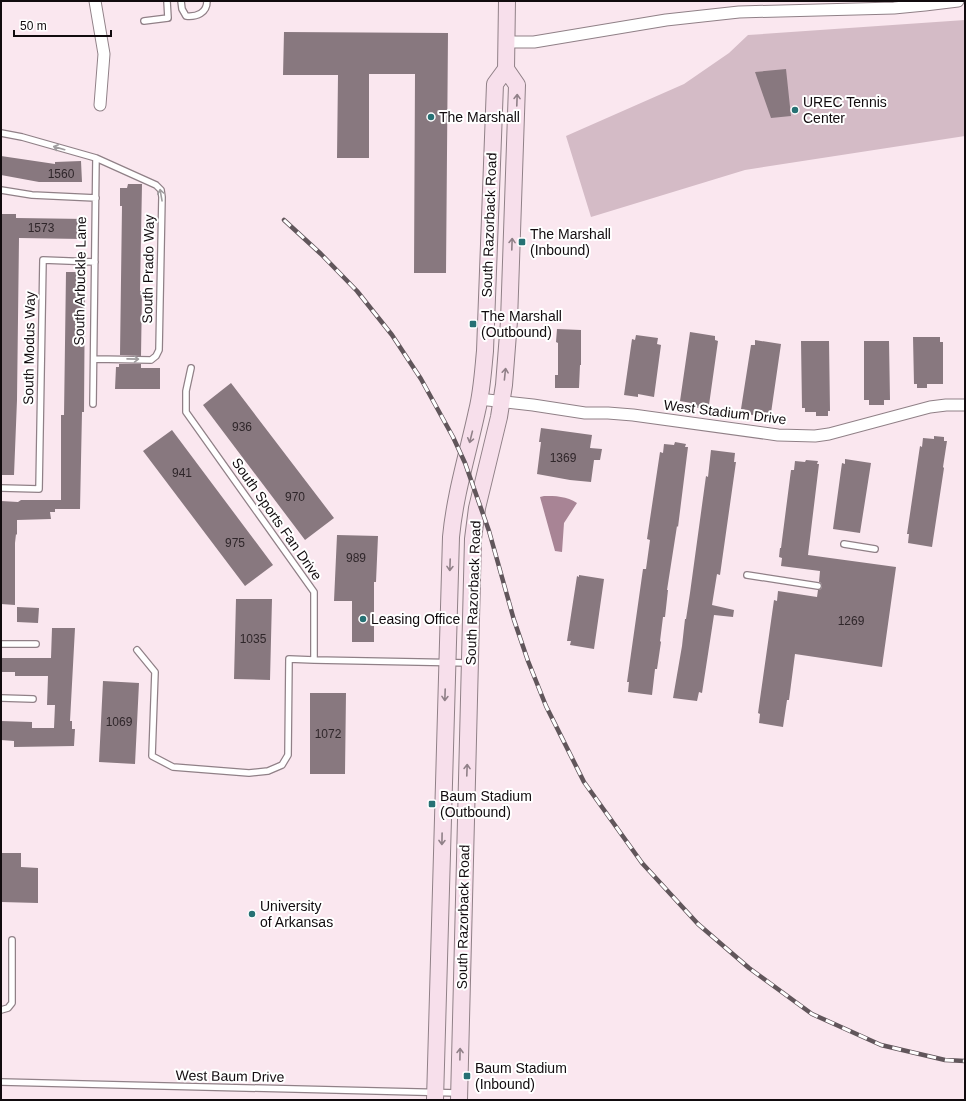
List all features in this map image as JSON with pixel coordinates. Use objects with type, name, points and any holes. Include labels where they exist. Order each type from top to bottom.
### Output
[{"type":"main road","points":[[506,70],[507,1]]},
{"type":"main road","name":"South Razorback Road","points":[[435,1096],[446,663],[452,520],[483,382],[495,84],[506,70],[517,85],[509,327],[505,379],[501,402],[474,523],[459,1096]]},
{"type":"street","points":[[95,1],[104,54],[100,105]]},
{"type":"street","points":[[506,42],[534,42],[628,25],[677,18],[748,11],[894,8],[958,1]]},
{"type":"street","name":"West Stadium Drive","points":[[479,399],[585,413],[633,415],[778,435],[802,436],[829,434],[930,408],[946,405],[965,405]]},
{"type":"lane","points":[[144,21],[168,18],[167,1]]},
{"type":"lane","points":[[181,1],[182,9],[186,16],[194,16],[203,12],[208,4],[207,1]]},
{"type":"lane","points":[[1,133],[22,137],[96,158]]},
{"type":"lane","name":"South Arbuckle Lane","points":[[93,404],[96,158]]},
{"type":"lane","name":"South Prado Way","points":[[94,359],[151,360],[156,356],[159,350],[162,197],[160,190],[156,185],[96,158]]},
{"type":"lane","points":[[1,190],[32,195],[96,198]]},
{"type":"lane","name":"South Modus Way","points":[[1,488],[39,489],[43,260],[95,262]]},
{"type":"lane","name":"South Sports Fan Drive","points":[[191,368],[186,391],[186,412],[314,592],[314,660]]},
{"type":"lane","points":[[844,544],[875,549]]},
{"type":"lane","points":[[747,575],[818,586]]},
{"type":"lane","points":[[1,644],[36,644]]},
{"type":"lane","points":[[137,650],[155,672],[152,756],[172,767],[249,773],[268,771],[282,765],[288,755],[289,660],[470,663]]},
{"type":"lane","points":[[1,698],[33,699]]},
{"type":"lane","points":[[1,1010],[8,1008],[12,1003],[12,940]]},
{"type":"lane","name":"West Baum Drive","points":[[1,1082],[459,1096]]},
{"type":"shaded area","name":"UREC Tennis Center","points":[[965,20],[965,136],[745,170],[591,217],[566,136],[684,84],[729,53],[748,35]]},
{"type":"shaded area","points":[[557,496],[577,503],[564,523],[562,552],[555,551],[540,497]]},
{"type":"building","name":"The Marshall","points":[[284,32],[448,33],[446,273],[414,273],[415,74],[369,74],[369,158],[337,158],[338,75],[283,75]]},
{"type":"building","points":[[786,69],[791,116],[771,118],[755,72]]},
{"type":"building","points":[[1,156],[55,164],[55,162],[81,161],[82,182],[39,182],[1,175]]},
{"type":"building","points":[[128,184],[142,184],[140,291],[142,291],[141,356],[120,355],[122,206],[120,206],[120,188],[127,188]]},
{"type":"building","points":[[2,214],[16,214],[16,218],[86,219],[86,232],[82,232],[82,239],[19,238],[17,400],[14,475],[1,475]]},
{"type":"building","points":[[66,272],[85,272],[84,412],[82,412],[80,509],[55,509],[55,512],[50,512],[51,519],[17,520],[17,535],[16,534],[15,543],[15,605],[1,604],[1,501],[18,502],[21,500],[61,500],[61,415],[64,415]]},
{"type":"building","points":[[557,329],[581,330],[581,365],[579,388],[555,388],[555,375],[558,375],[558,343],[556,342]]},
{"type":"building","points":[[690,332],[715,336],[715,340],[718,341],[709,405],[702,404],[702,408],[690,407],[691,403],[680,401]]},
{"type":"building","points":[[636,335],[658,338],[657,344],[661,345],[654,397],[638,394],[638,397],[624,395],[632,339],[635,340]]},
{"type":"building","points":[[913,337],[940,337],[940,342],[943,342],[943,384],[927,384],[927,388],[917,388],[917,384],[914,384]]},
{"type":"building","points":[[755,340],[781,344],[771,413],[759,412],[759,416],[747,414],[748,410],[741,409],[751,345],[755,345]]},
{"type":"building","points":[[801,341],[829,341],[830,411],[828,411],[828,416],[816,416],[816,412],[805,412],[805,408],[802,408]]},
{"type":"building","points":[[864,341],[889,341],[890,400],[884,400],[884,405],[869,405],[869,400],[864,400]]},
{"type":"building","points":[[119,364],[141,364],[141,368],[160,368],[160,389],[115,389],[116,367],[119,367]]},
{"type":"building","points":[[231,383],[334,518],[305,540],[203,405]]},
{"type":"building","points":[[541,428],[592,435],[590,448],[602,449],[600,460],[594,460],[591,482],[537,474],[541,442],[539,442]]},
{"type":"building","points":[[172,430],[273,565],[245,586],[143,451]]},
{"type":"building","points":[[934,436],[944,437],[944,441],[947,441],[932,547],[908,543],[909,534],[907,534],[920,446],[922,447],[923,438],[934,439]]},
{"type":"building","points":[[675,442],[686,444],[685,447],[688,447],[678,527],[677,526],[667,590],[665,617],[663,617],[657,669],[655,669],[652,695],[628,692],[629,682],[627,682],[643,569],[646,569],[650,540],[647,539],[660,452],[663,453],[664,444],[674,445]]},
{"type":"building","points":[[711,450],[735,453],[734,462],[736,462],[720,575],[717,574],[712,605],[734,610],[733,617],[714,615],[702,693],[699,692],[697,701],[673,698]]},
{"type":"building","points":[[845,459],[871,463],[860,533],[833,529],[842,463],[845,464]]},
{"type":"building","points":[[806,460],[818,461],[817,464],[819,464],[808,555],[896,567],[882,667],[795,654],[789,700],[787,700],[783,727],[759,723],[760,714],[758,713],[774,600],[777,601],[778,591],[817,597],[818,590],[821,589],[822,586],[819,582],[820,571],[781,566],[782,558],[779,557],[791,470],[794,470],[795,461],[805,462]]},
{"type":"building","points":[[337,535],[378,536],[376,582],[374,582],[374,642],[352,642],[352,601],[334,601]]},
{"type":"building","points":[[579,575],[604,579],[594,649],[570,645],[571,641],[567,641],[577,576],[579,577]]},
{"type":"building","points":[[236,599],[272,599],[270,680],[234,679]]},
{"type":"building","points":[[17,607],[39,608],[38,623],[17,622]]},
{"type":"building","points":[[52,628],[75,628],[70,721],[72,721],[72,729],[75,729],[74,746],[14,747],[14,741],[1,740],[1,721],[32,722],[32,728],[54,728],[55,705],[47,705],[48,676],[15,676],[15,672],[1,672],[1,658],[51,658]]},
{"type":"building","points":[[103,681],[139,683],[135,764],[99,762]]},
{"type":"building","points":[[310,693],[346,693],[345,774],[310,774]]},
{"type":"building","points":[[1,853],[21,853],[21,867],[38,868],[38,903],[1,902]]},
{"type":"railway","points":[[284,220],[321,254],[357,291],[392,335],[421,379],[453,437],[465,463],[489,531],[514,620],[546,706],[584,782],[642,863],[698,924],[749,968],[812,1014],[881,1045],[945,1060],[965,1061]]},
{"type":"place","name":"UREC Tennis Center","points":[[795,110]]},
{"type":"place","name":"The Marshall","points":[[431,117]]},
{"type":"place","name":"The Marshall (Inbound)","points":[[522,242]]},
{"type":"place","name":"The Marshall (Outbound)","points":[[473,324]]},
{"type":"place","name":"Leasing Office","points":[[363,619]]},
{"type":"place","name":"Baum Stadium (Outbound)","points":[[432,804]]},
{"type":"place","name":"University of Arkansas","points":[[252,914]]},
{"type":"place","name":"Baum Stadium (Inbound)","points":[[467,1076]]}]
